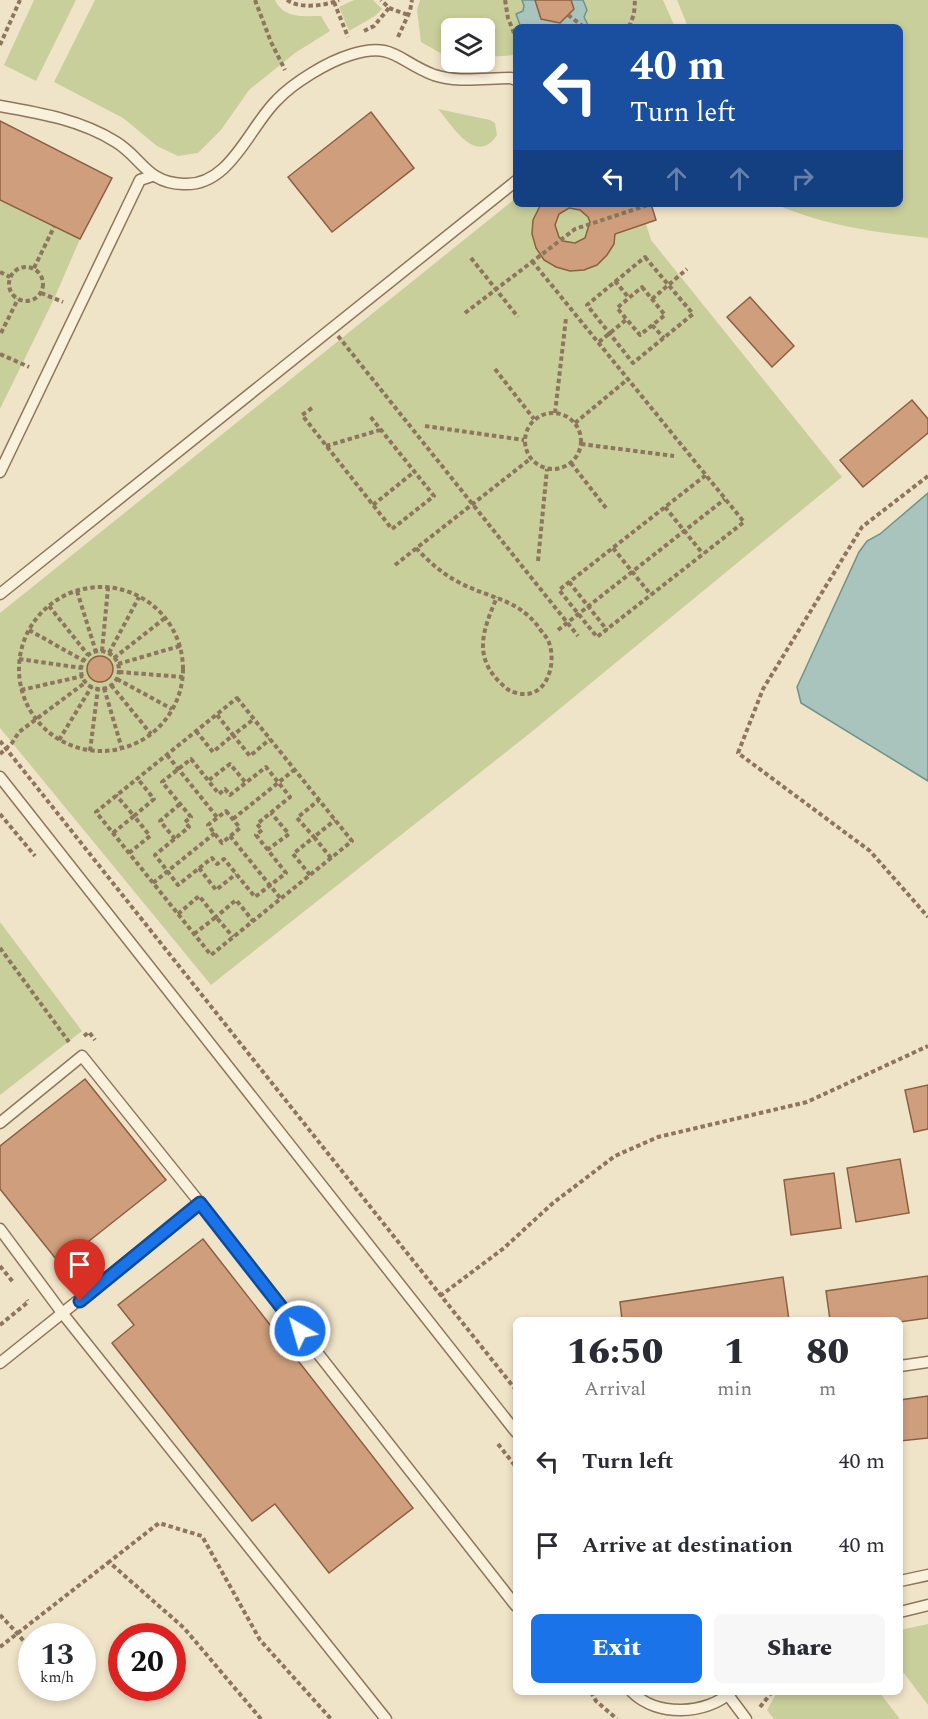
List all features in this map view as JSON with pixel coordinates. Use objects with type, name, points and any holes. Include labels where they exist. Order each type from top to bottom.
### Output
[{"type":"lane","points":[[0,106],[52,115],[89,128],[118,143],[152,176],[184,185],[200,182],[216,175],[228,164],[261,117],[278,98],[294,86],[348,55],[373,49],[392,51],[434,75],[461,79],[513,79]]},
{"type":"lane","points":[[0,472],[141,180],[152,176]]},
{"type":"lane","points":[[0,594],[513,183]]},
{"type":"lane","points":[[0,777],[513,1426]]},
{"type":"lane","points":[[0,1122],[82,1056],[513,1602]]},
{"type":"lane","points":[[0,1363],[200,1203]]},
{"type":"lane","points":[[0,1229],[63,1314],[386,1719]]},
{"type":"lane","points":[[903,1366],[928,1362]]},
{"type":"lane","points":[[903,1580],[928,1575]]},
{"type":"lane","points":[[903,1611],[928,1605]]},
{"type":"lane","points":[[637,1695],[657,1707],[682,1711],[706,1707],[727,1695]]},
{"type":"lane","points":[[730,1695],[746,1719]]},
{"type":"path","points":[[0,45],[20,0]]},
{"type":"path","points":[[255,0],[271,42],[294,86]]},
{"type":"path","points":[[287,0],[302,5],[339,0]]},
{"type":"path","points":[[381,0],[389,8],[408,15]]},
{"type":"path","points":[[392,51],[412,0]]},
{"type":"path","points":[[505,0],[513,30]]},
{"type":"path","points":[[630,24],[635,0]]},
{"type":"path","points":[[334,2],[347,37],[374,26],[389,8]]},
{"type":"path","points":[[568,15],[580,24]]},
{"type":"path","points":[[465,313],[575,229],[642,207]]},
{"type":"path","points":[[34,268],[54,226]]},
{"type":"path","points":[[645,256],[693,314],[633,363],[587,305],[615,281],[645,256]]},
{"type":"path","points":[[471,258],[518,317]]},
{"type":"path","points":[[532,261],[599,342],[744,522],[597,638],[560,590],[706,475]]},
{"type":"path","points":[[34,268],[44,281],[41,293],[27,302],[18,299],[10,291],[10,277],[17,269],[34,268]]},
{"type":"path","points":[[652,299],[687,268]]},
{"type":"path","points":[[0,272],[10,277]]},
{"type":"path","points":[[615,281],[629,298]]},
{"type":"path","points":[[642,287],[665,315],[640,335],[617,308],[629,298],[642,287]]},
{"type":"path","points":[[2,333],[18,299]]},
{"type":"path","points":[[555,413],[566,318]]},
{"type":"path","points":[[599,342],[627,319]]},
{"type":"path","points":[[652,325],[664,338]]},
{"type":"path","points":[[338,336],[578,636]]},
{"type":"path","points":[[0,354],[47,375]]},
{"type":"path","points":[[495,369],[534,419]]},
{"type":"path","points":[[575,423],[628,379]]},
{"type":"path","points":[[312,408],[302,415],[392,529],[434,496],[369,415]]},
{"type":"path","points":[[547,413],[555,413],[563,414],[575,423],[581,437],[581,444],[576,458],[571,463],[556,469],[547,469],[530,459],[524,440],[529,425],[534,419],[547,413]]},
{"type":"path","points":[[425,426],[524,440]]},
{"type":"path","points":[[326,446],[380,430]]},
{"type":"path","points":[[581,444],[674,456]]},
{"type":"path","points":[[693,458],[698,454]]},
{"type":"path","points":[[395,565],[530,459]]},
{"type":"path","points":[[571,463],[606,508]]},
{"type":"path","points":[[537,561],[547,469]]},
{"type":"path","points":[[373,505],[414,472]]},
{"type":"path","points":[[928,476],[862,526],[763,689],[738,753],[870,851],[928,917]]},
{"type":"path","points":[[558,630],[725,499]]},
{"type":"path","points":[[665,507],[704,554]]},
{"type":"path","points":[[416,548],[436,569],[476,591],[497,597],[520,608],[547,639],[552,658],[549,678],[536,692],[525,695],[509,691],[494,678],[487,664],[484,655],[484,636],[497,597]]},
{"type":"path","points":[[613,548],[651,595]]},
{"type":"path","points":[[569,582],[607,630]]},
{"type":"path","points":[[102,651],[108,588]]},
{"type":"path","points":[[108,588],[140,597],[165,618],[180,646],[183,677],[172,709],[163,723],[151,734],[122,749],[90,751],[59,740],[35,719],[21,690],[19,659],[29,630],[49,606],[77,591],[108,588]]},
{"type":"path","points":[[77,591],[96,652]]},
{"type":"path","points":[[109,653],[140,597]]},
{"type":"path","points":[[49,606],[88,655]]},
{"type":"path","points":[[114,658],[165,618]]},
{"type":"path","points":[[29,630],[84,661]]},
{"type":"path","points":[[118,664],[180,646]]},
{"type":"path","points":[[102,651],[114,658],[119,672],[117,679],[111,685],[98,688],[86,682],[82,668],[88,655],[102,651]]},
{"type":"path","points":[[19,659],[82,668]]},
{"type":"path","points":[[119,672],[183,677]]},
{"type":"path","points":[[21,690],[83,676]]},
{"type":"path","points":[[117,679],[172,709]]},
{"type":"path","points":[[0,754],[12,743],[19,732],[86,682]]},
{"type":"path","points":[[111,685],[151,734]]},
{"type":"path","points":[[59,740],[92,686]]},
{"type":"path","points":[[90,751],[98,688]]},
{"type":"path","points":[[104,688],[122,749]]},
{"type":"path","points":[[237,698],[352,841],[211,955],[96,812],[217,714],[237,698]]},
{"type":"path","points":[[217,714],[250,756],[270,739]]},
{"type":"path","points":[[196,731],[213,752],[254,719]]},
{"type":"path","points":[[0,741],[513,1386]]},
{"type":"path","points":[[166,755],[217,817]]},
{"type":"path","points":[[191,759],[219,794],[225,789],[231,795],[266,767],[290,797],[257,824],[262,830],[255,835],[286,873],[255,897],[224,859],[217,864],[212,858],[178,885],[154,855],[189,827],[185,822],[191,817],[162,782],[178,769],[191,759]]},
{"type":"path","points":[[209,780],[230,764],[246,783]]},
{"type":"path","points":[[233,819],[294,770]]},
{"type":"path","points":[[113,833],[154,799],[137,778]]},
{"type":"path","points":[[116,795],[150,836],[129,853]]},
{"type":"path","points":[[319,800],[297,818],[331,858]]},
{"type":"path","points":[[175,839],[160,820],[180,804]]},
{"type":"path","points":[[226,811],[240,828],[222,843],[208,825],[217,817],[226,811]]},
{"type":"path","points":[[267,850],[289,834],[271,813]]},
{"type":"path","points":[[310,875],[293,854],[334,820]]},
{"type":"path","points":[[153,883],[215,833]]},
{"type":"path","points":[[230,836],[281,899]]},
{"type":"path","points":[[199,868],[216,890],[236,874]]},
{"type":"path","points":[[178,914],[199,896],[233,937]]},
{"type":"path","points":[[194,934],[236,900],[252,921]]},
{"type":"path","points":[[0,948],[68,1042],[82,1056]]},
{"type":"path","points":[[420,1310],[504,1248],[553,1203],[615,1156],[658,1137],[807,1102],[928,1046]]},
{"type":"path","points":[[0,1266],[14,1284]]},
{"type":"path","points":[[0,1324],[28,1302],[21,1293]]},
{"type":"path","points":[[32,1623],[159,1523],[202,1536],[260,1640],[331,1719]]},
{"type":"path","points":[[109,1562],[184,1628],[261,1719]]},
{"type":"path","points":[[0,1615],[18,1634],[0,1647]]},
{"type":"path","points":[[593,1695],[596,1701],[617,1719]]},
{"type":"path","points":[[763,1714],[759,1708],[770,1695]]},
{"type":"green space","points":[[34,0],[76,0],[36,81],[4,65]]},
{"type":"green space","points":[[95,0],[275,0],[283,11],[301,16],[321,16],[330,31],[295,53],[249,90],[221,130],[198,153],[178,156],[157,146],[123,118],[54,82]]},
{"type":"green space","points":[[354,0],[373,0],[382,9],[375,16],[349,31],[339,7]]},
{"type":"green space","points":[[420,0],[663,0],[674,24],[513,24],[513,55],[495,56],[495,18],[441,18],[441,53],[421,42],[417,10]]},
{"type":"green space","points":[[677,0],[928,0],[928,238],[831,223],[782,207],[903,207],[903,24],[687,24]]},
{"type":"green space","points":[[438,109],[490,120],[495,123],[497,135],[489,144],[481,147],[473,145],[457,133]]},
{"type":"green space","points":[[0,200],[80,239],[54,299],[0,409]]},
{"type":"green space","points":[[513,200],[513,207],[641,207],[651,240],[842,477],[529,734],[211,985],[0,728],[0,613]]},
{"type":"green space","points":[[0,922],[82,1031],[0,1095]]},
{"type":"green space","points":[[928,1624],[928,1705],[903,1672],[903,1629]]},
{"type":"green space","points":[[775,1695],[881,1695],[900,1719],[774,1719],[767,1710]]},
{"type":"water","points":[[522,0],[583,0],[587,10],[584,17],[588,24],[520,24],[516,14],[523,11]]},
{"type":"water","points":[[928,493],[928,781],[801,703],[797,687],[859,552],[867,541],[880,534]]},
{"type":"building","points":[[535,0],[571,0],[574,9],[560,23],[541,19]]},
{"type":"building","points":[[371,112],[414,168],[332,232],[288,177]]},
{"type":"building","points":[[0,121],[112,178],[80,239],[0,200]]},
{"type":"building","points":[[540,207],[652,207],[656,220],[615,234],[614,244],[607,255],[597,265],[584,270],[570,271],[544,260],[536,248],[532,234],[533,220]],"holes":[[[569,208],[580,210],[590,222],[585,238],[575,243],[563,241],[559,237],[555,225],[559,214]]]},
{"type":"building","points":[[750,297],[794,346],[772,367],[727,317]]},
{"type":"building","points":[[912,400],[928,419],[928,433],[863,487],[840,460]]},
{"type":"building","points":[[100,656],[109,660],[113,669],[109,678],[100,682],[91,678],[87,669],[91,660]]},
{"type":"building","points":[[85,1079],[166,1180],[60,1264],[0,1189],[0,1146]]},
{"type":"building","points":[[928,1085],[928,1129],[914,1132],[905,1090]]},
{"type":"building","points":[[900,1159],[909,1213],[856,1222],[847,1168]]},
{"type":"building","points":[[834,1173],[841,1228],[791,1235],[784,1180]]},
{"type":"building","points":[[203,1239],[413,1508],[329,1573],[275,1504],[252,1521],[112,1343],[134,1325],[118,1305]]},
{"type":"building","points":[[928,1276],[928,1318],[903,1322],[903,1317],[830,1317],[826,1291]]},
{"type":"building","points":[[783,1277],[789,1317],[622,1317],[620,1302]]},
{"type":"building","points":[[928,1396],[928,1438],[903,1441],[903,1400]]},
{"type":"route","points":[[80,1301],[200,1203],[300,1331]]}]
